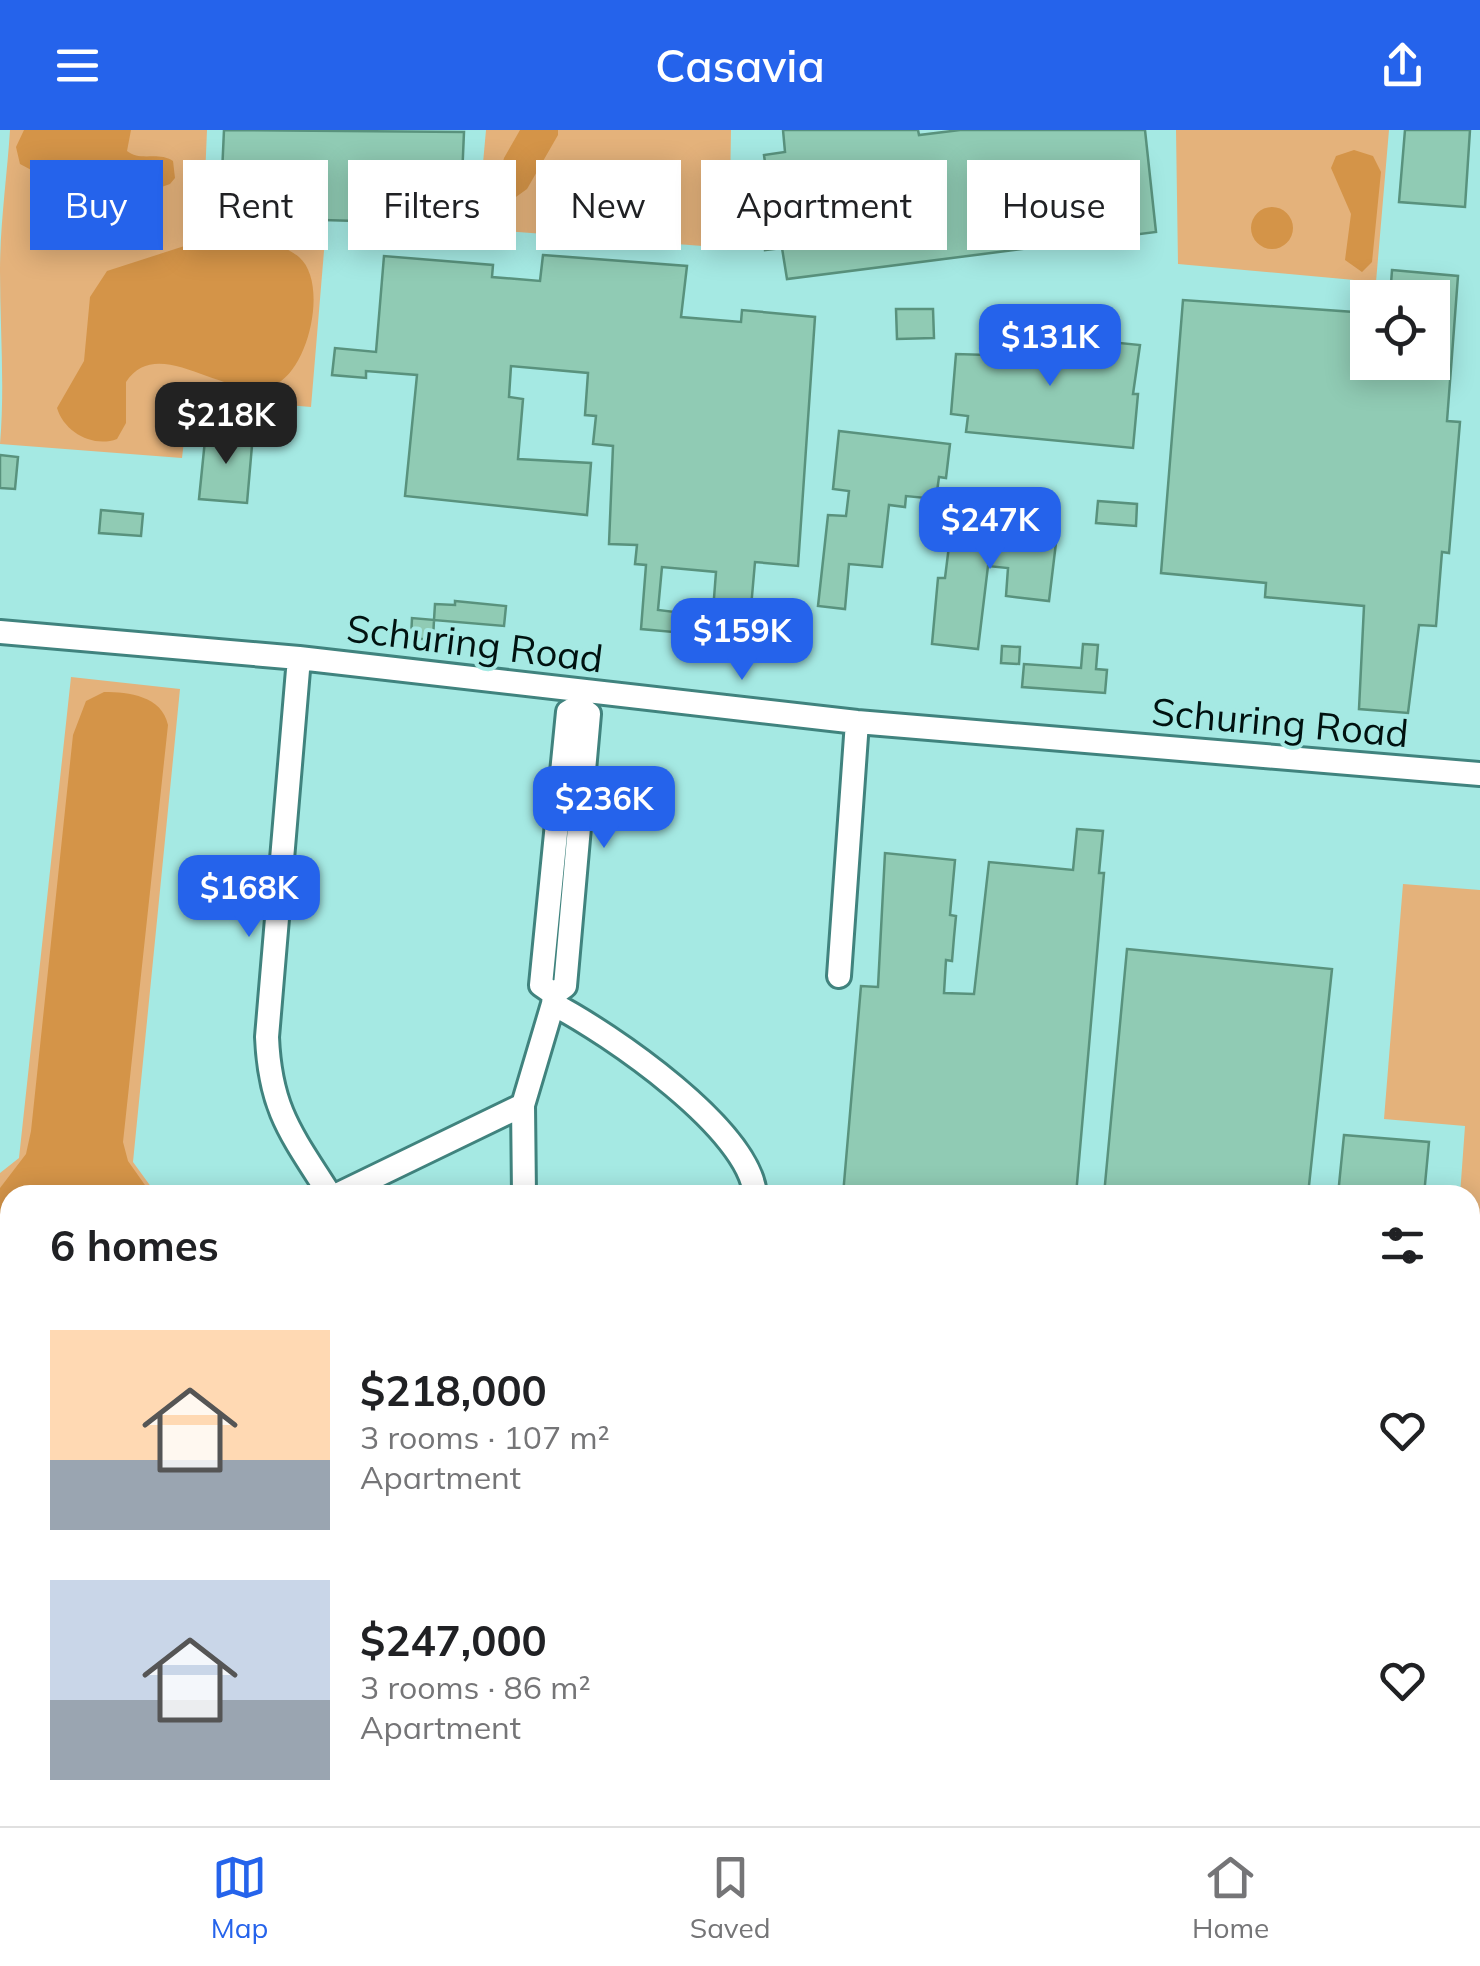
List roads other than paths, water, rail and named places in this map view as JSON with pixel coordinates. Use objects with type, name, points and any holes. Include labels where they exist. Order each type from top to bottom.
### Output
[{"type":"street","name":"Schuring Road","points":[[0,632],[299,658],[578,699],[1480,774]]},
{"type":"street","points":[[299,658],[267,1037],[268,1070],[272,1096],[285,1124],[326,1185]]},
{"type":"street","points":[[524,1185],[523,1105],[553,999],[565,986],[589,714],[578,699]]},
{"type":"street","points":[[839,976],[857,722]]},
{"type":"street","points":[[553,999],[591,1024],[707,1117],[741,1151],[750,1166],[754,1185]]},
{"type":"street","points":[[354,1185],[523,1105]]}]
